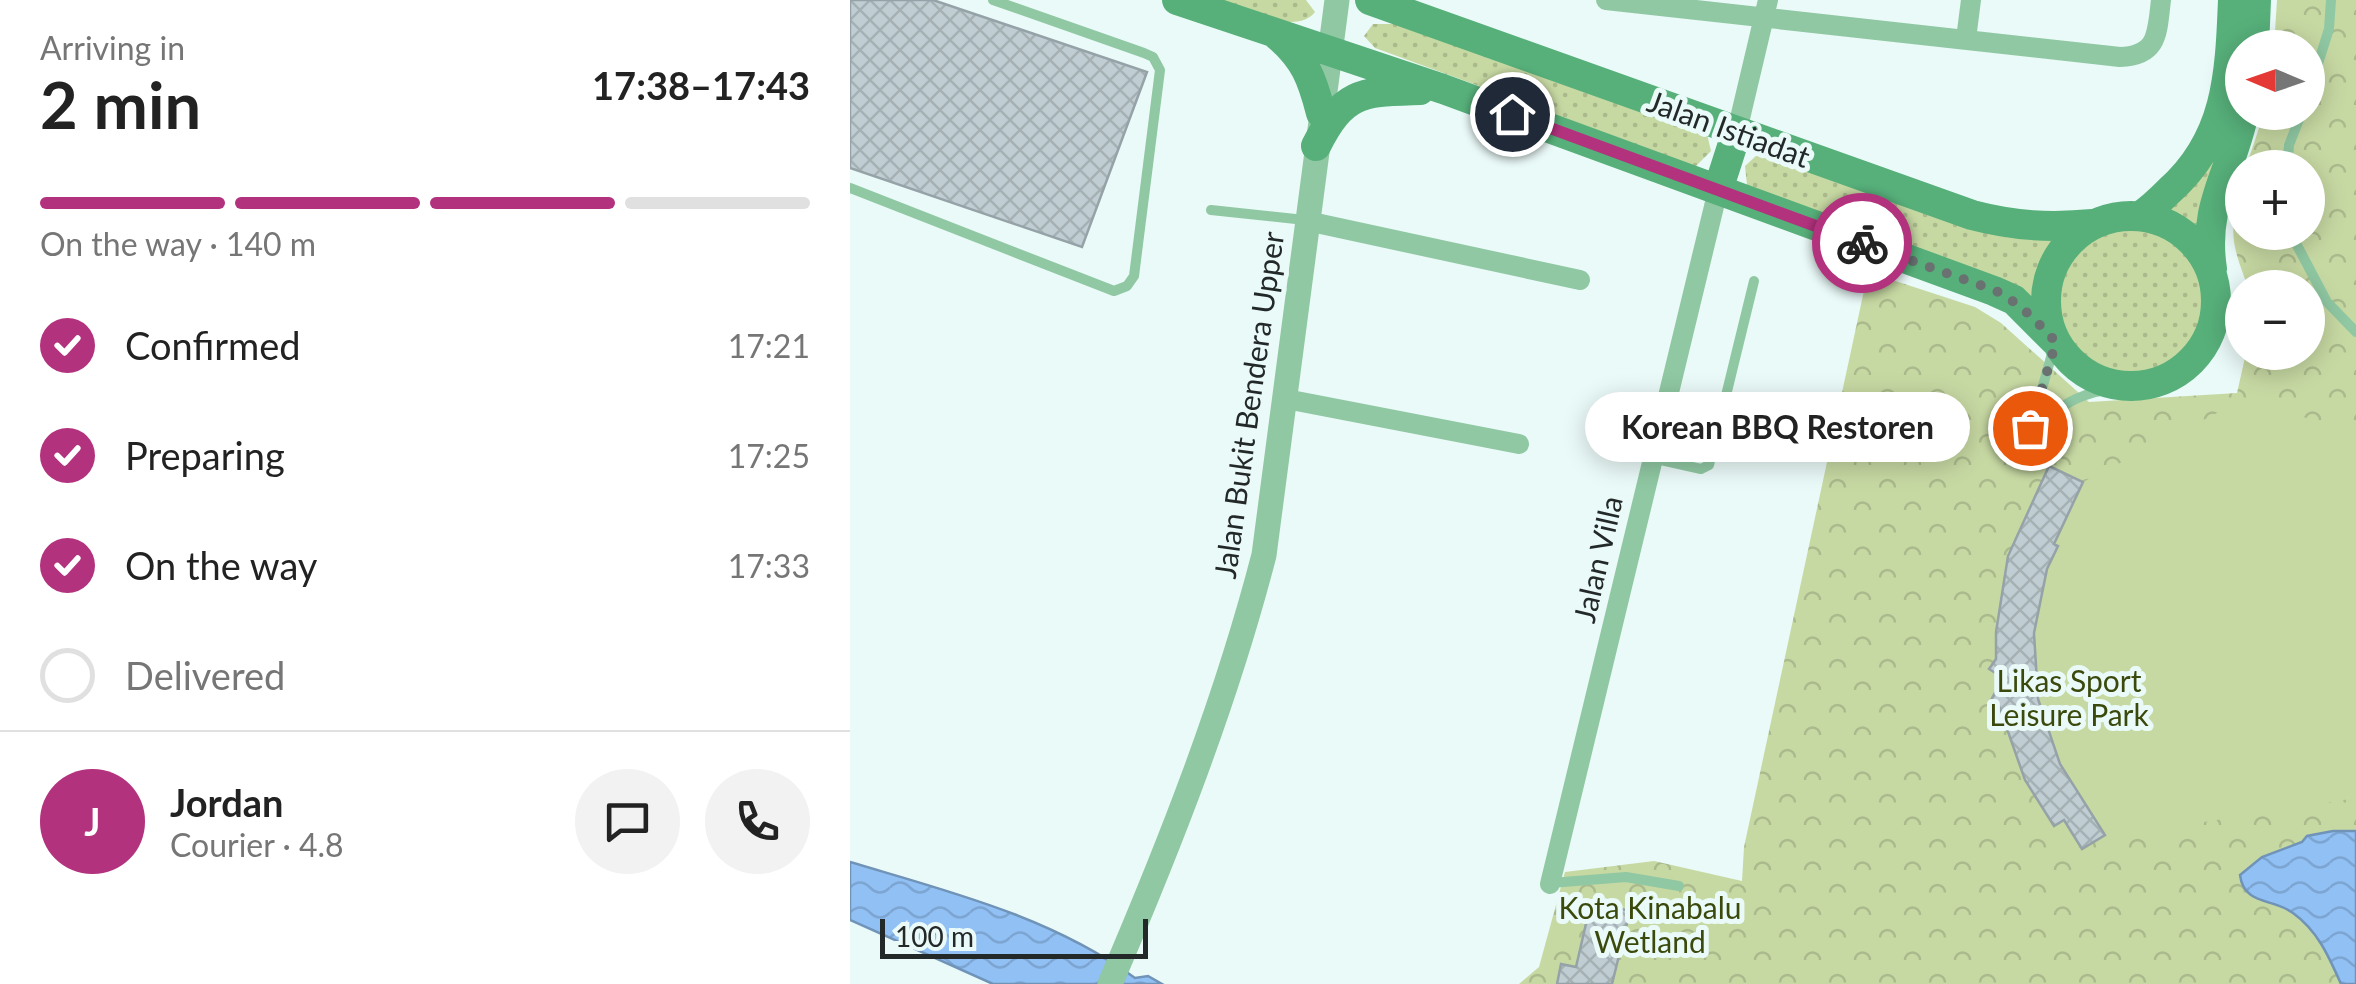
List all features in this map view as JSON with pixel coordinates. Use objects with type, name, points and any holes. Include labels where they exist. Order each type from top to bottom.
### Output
[{"type":"main road","name":"Jalan Istiadat","points":[[1177,0],[1443,88],[1994,290],[2014,300],[2056,342]]},
{"type":"main road","name":"Jalan Istiadat","points":[[1370,0],[2001,222],[2049,228],[2093,224]]},
{"type":"main road","points":[[2140,216],[2192,172],[2217,125],[2225,95],[2233,0]]},
{"type":"main road","points":[[2255,30],[2256,0]]},
{"type":"main road","points":[[1274,33],[1296,51],[1313,80],[1321,114]]},
{"type":"main road","points":[[1316,146],[1330,118],[1366,94],[1443,88]]},
{"type":"main road","points":[[2216,298],[2209,268],[2193,242],[2169,224],[2140,216],[2093,224],[2071,240],[2054,262],[2046,288],[2047,316],[2056,342],[2073,365],[2097,380],[2125,387],[2153,384],[2179,372],[2200,352],[2212,326],[2216,298],[2208,242],[2210,218],[2238,130]]},
{"type":"main road","points":[[1718,190],[1737,132]]},
{"type":"street","name":"Jalan Bukit Bendera Upper","points":[[1110,984],[1178,820],[1246,623],[1264,554],[1336,0]]},
{"type":"street","points":[[1606,0],[1767,9],[2120,57],[2138,57],[2147,50],[2157,36],[2161,0]]},
{"type":"street","points":[[1966,39],[1971,0]]},
{"type":"street","points":[[1737,132],[1767,9]]},
{"type":"street","name":"Jalan Villa","points":[[1550,884],[1718,190]]},
{"type":"street","points":[[1308,220],[1580,280]]},
{"type":"street","points":[[1286,399],[1518,444]]},
{"type":"lane","points":[[850,188],[1114,291],[1128,286],[1134,276],[1160,70],[1154,57],[993,0]]},
{"type":"lane","points":[[2325,42],[2331,0]]},
{"type":"lane","points":[[1211,210],[1308,220]]},
{"type":"lane","points":[[2300,250],[2327,302],[2356,332]]},
{"type":"lane","points":[[1651,458],[1702,469],[1709,464],[1754,281]]},
{"type":"lane","points":[[2056,342],[2030,428],[2089,391],[2125,387]]},
{"type":"lane","points":[[1550,884],[1626,877],[1679,886]]},
{"type":"green space","points":[[1209,0],[1306,0],[1315,12],[1306,19],[1280,21]]},
{"type":"green space","name":"Likas Sport Leisure Park","points":[[2277,0],[2356,0],[2356,984],[1519,984],[1539,967],[1565,872],[1654,861],[1742,881],[1744,847],[1868,272],[1975,307],[2001,323],[2089,402],[2237,393],[2242,370],[2325,370],[2325,270],[2242,270],[2236,250],[2325,250],[2325,150],[2252,150],[2258,130],[2325,130],[2325,30],[2275,30]]},
{"type":"green space","points":[[1373,24],[1402,24],[1707,134],[1711,151],[1694,168],[1581,132],[1523,102],[1375,48],[1364,36]]},
{"type":"green space","points":[[2225,94],[2225,130],[2230,130],[2198,239],[2164,214],[2189,191]]},
{"type":"green space","points":[[1758,154],[2058,238],[2041,263],[2034,299],[1747,185],[1745,166]]},
{"type":"green space","points":[[2128,226],[2157,232],[2181,248],[2197,272],[2203,301],[2197,330],[2181,354],[2157,370],[2128,376],[2099,370],[2075,354],[2059,330],[2053,301],[2059,272],[2075,248],[2099,232]]},
{"type":"green space","points":[[2248,397],[2356,436],[2356,798],[2109,837],[2061,765],[2041,713],[2034,656],[2036,628],[2040,599],[2058,546],[2054,544],[2083,482]]},
{"type":"water","points":[[2356,831],[2356,984],[2341,984],[2327,954],[2302,920],[2247,892],[2240,875],[2262,857],[2302,842],[2307,836]]},
{"type":"water","points":[[850,862],[961,895],[1034,922],[1135,978],[1148,976],[1162,984],[993,984],[850,920]]},
{"type":"building","points":[[850,0],[933,0],[1147,72],[1082,247],[850,168]]},
{"type":"building","points":[[2049,466],[2083,482],[2054,544],[2058,546],[2047,569],[2034,633],[2038,699],[2060,764],[2105,835],[2082,849],[2064,820],[2054,826],[2025,780],[1999,706],[1990,702],[2003,678],[1989,669],[1996,659],[1996,632],[2008,556]]},
{"type":"building","points":[[1591,902],[1630,911],[1612,984],[1557,984],[1561,964],[1576,967]]},
{"type":"way so far","points":[[1862,243],[2014,300],[2056,342],[2030,428]]},
{"type":"place","name":"Korean BBQ Restoren","points":[[2030,428]]},
{"type":"route","points":[[1512,114],[1862,243]]},
{"type":"park label","name":"Kota Kinabalu Wetland","points":[[1650,924]]}]
